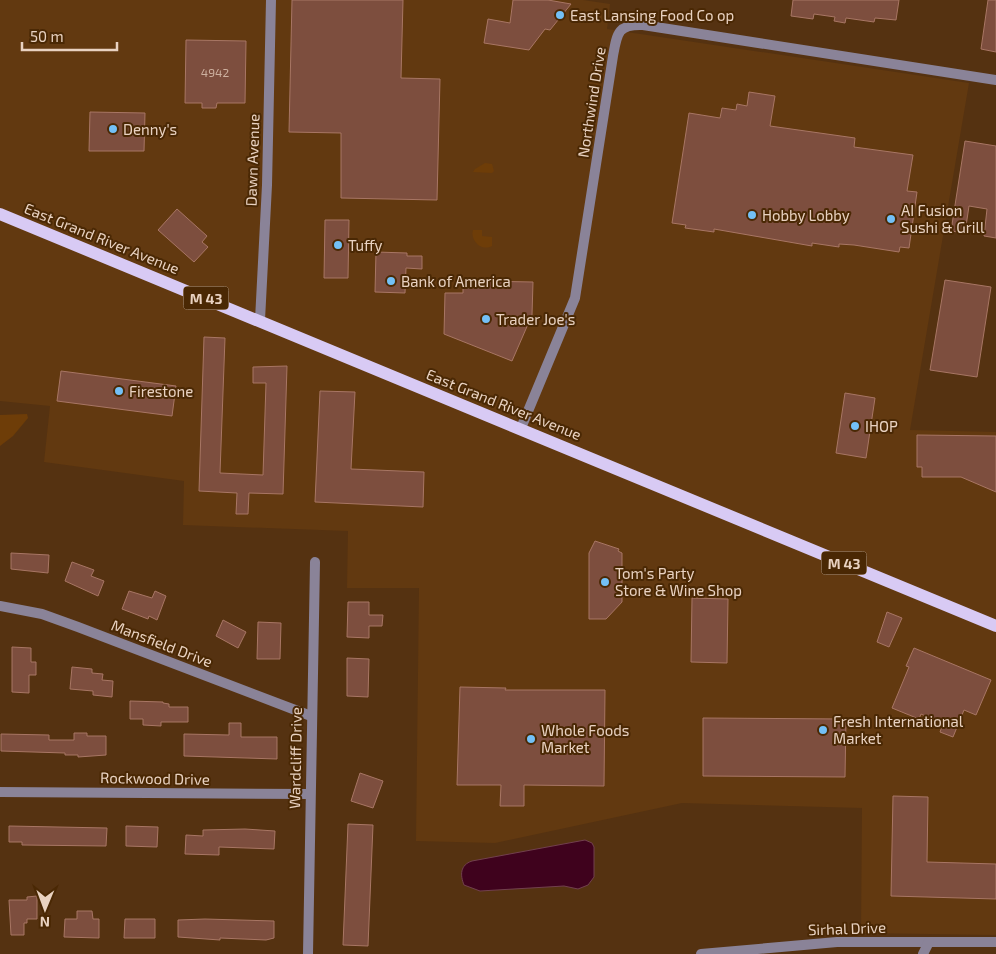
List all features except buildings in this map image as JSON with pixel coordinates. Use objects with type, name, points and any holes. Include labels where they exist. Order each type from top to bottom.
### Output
[{"type":"main road","name":"East Grand River Avenue","points":[[0,214],[996,626]]},
{"type":"street","name":"Dawn Avenue","points":[[260,320],[267,185],[271,0]]},
{"type":"street","name":"Northwind Drive","points":[[521,428],[575,298],[616,38],[623,27],[631,24],[643,25],[996,80]]},
{"type":"street","name":"Wardcliff Drive","points":[[308,954],[315,562]]},
{"type":"street","name":"Mansfield Drive","points":[[0,606],[42,614],[311,716]]},
{"type":"street","name":"Rockwood Drive","points":[[0,792],[310,794]]},
{"type":"street","name":"Sirhal Drive","points":[[701,954],[837,942],[996,942]]},
{"type":"street","points":[[923,954],[929,942]]},
{"type":"shaded area","points":[[0,0],[583,0],[610,4],[607,29],[969,83],[910,430],[996,432],[996,935],[861,933],[862,808],[682,803],[495,843],[416,841],[419,588],[347,588],[348,531],[183,525],[184,481],[44,462],[50,406],[0,401]]},
{"type":"shaded area","points":[[485,163],[492,164],[494,171],[492,173],[473,172],[475,169]]},
{"type":"shaded area","points":[[473,230],[482,230],[482,236],[492,237],[492,246],[484,247],[477,244],[473,238]]},
{"type":"shaded area","points":[[27,414],[28,418],[13,436],[0,446],[0,415]]},
{"type":"shaded area","points":[[585,840],[592,843],[594,847],[594,877],[588,885],[578,889],[564,886],[480,891],[464,885],[462,878],[463,868],[472,861]]},
{"type":"place","name":"East Lansing Food Co op","points":[[560,15]]},
{"type":"place","name":"Denny's","points":[[113,129]]},
{"type":"place","name":"Hobby Lobby","points":[[752,215]]},
{"type":"place","name":"AI Fusion Sushi & Grill","points":[[891,219]]},
{"type":"place","name":"Tuffy","points":[[338,245]]},
{"type":"place","name":"Bank of America","points":[[391,281]]},
{"type":"place","name":"Trader Joe's","points":[[486,319]]},
{"type":"place","name":"Firestone","points":[[119,391]]},
{"type":"place","name":"IHOP","points":[[855,426]]},
{"type":"place","name":"Tom's Party Store & Wine Shop","points":[[605,582]]},
{"type":"place","name":"Fresh International Market","points":[[823,730]]},
{"type":"place","name":"Whole Foods Market","points":[[531,739]]}]
